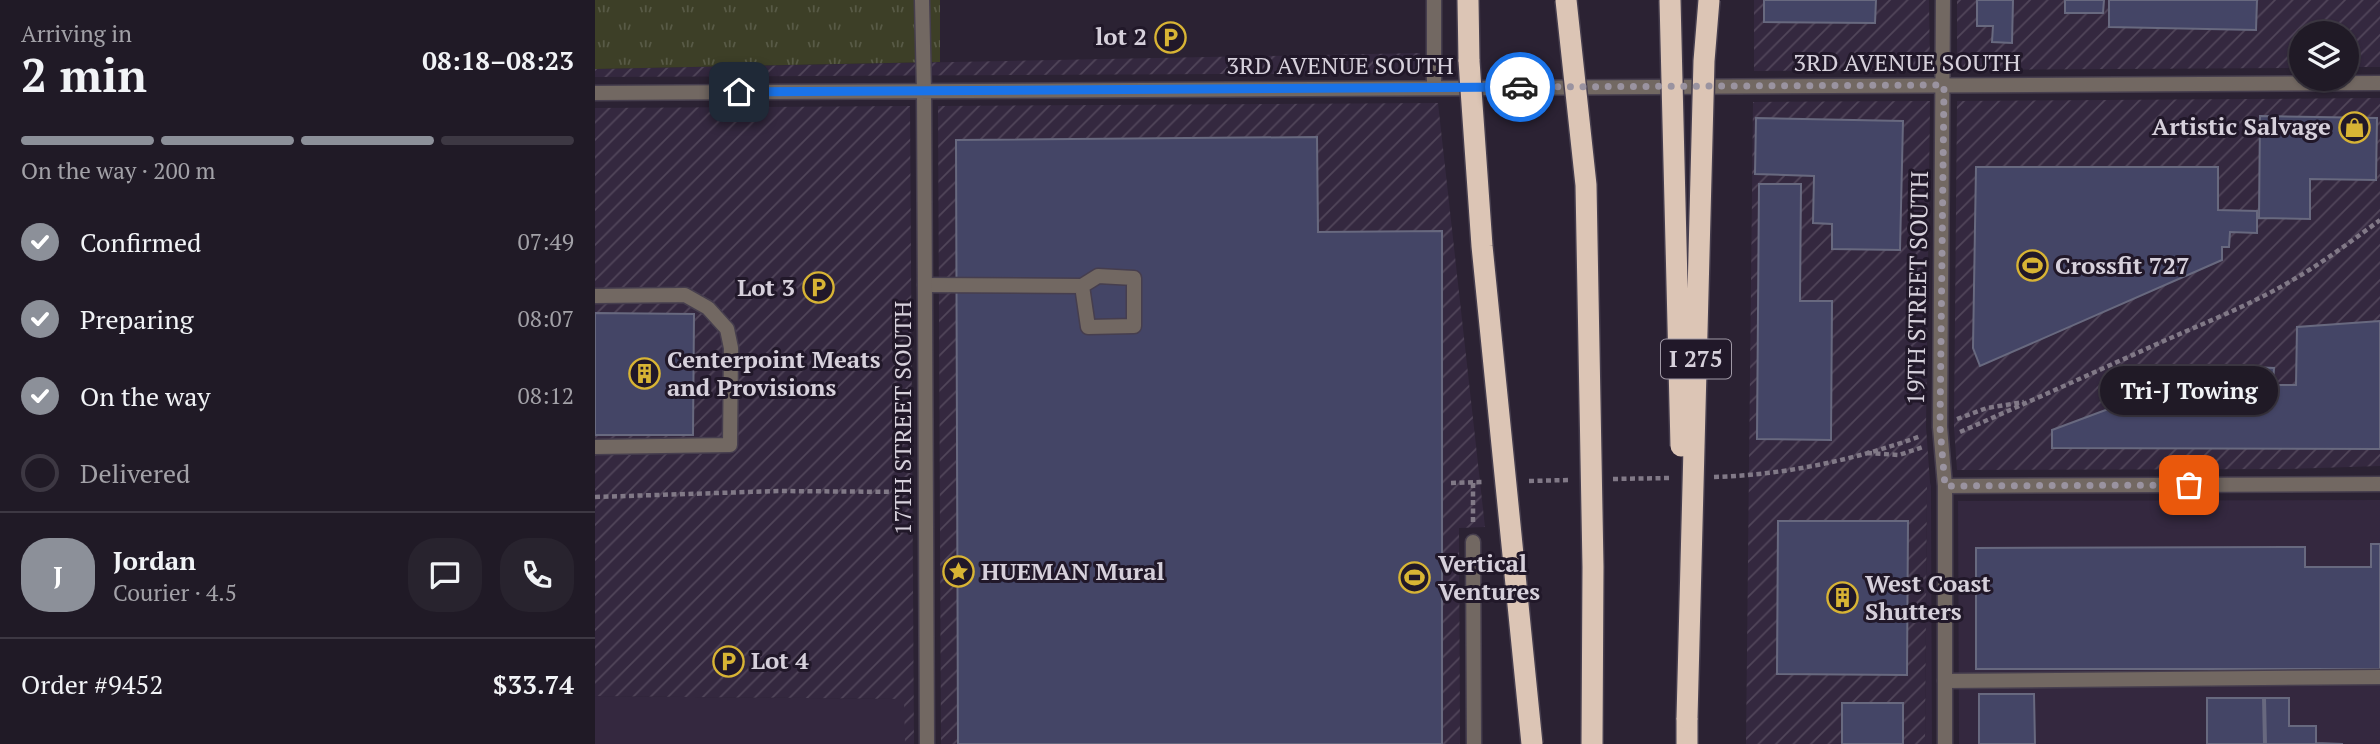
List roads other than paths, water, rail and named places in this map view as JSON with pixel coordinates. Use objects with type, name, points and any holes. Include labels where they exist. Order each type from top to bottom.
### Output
[{"type":"highway","points":[[1468,0],[1469,61],[1482,246],[1532,744]]},
{"type":"highway","points":[[1566,0],[1586,185],[1593,567],[1592,744]]},
{"type":"highway","points":[[1670,0],[1687,718]]},
{"type":"highway","name":"I 275","points":[[1687,744],[1704,75],[1709,0]]},
{"type":"street","name":"17TH STREET SOUTH","points":[[922,0],[927,744]]},
{"type":"street","points":[[1434,0],[1434,88]]},
{"type":"street","name":"19TH STREET SOUTH","points":[[1943,0],[1940,427],[1945,486],[1945,744]]},
{"type":"street","name":"3RD AVENUE SOUTH","points":[[595,93],[2380,83]]},
{"type":"street","points":[[925,285],[1082,286],[1098,276],[1134,278],[1134,326],[1088,327],[1082,286]]},
{"type":"street","points":[[595,296],[685,295],[708,308],[727,329],[731,362],[730,446],[595,447]]},
{"type":"street","points":[[1945,486],[2380,484]]},
{"type":"street","points":[[1473,542],[1474,744]]},
{"type":"street","points":[[1945,681],[2380,677]]},
{"type":"place","name":"lot 2","points":[[1170,37]]},
{"type":"place","name":"Artistic Salvage","points":[[2354,127]]},
{"type":"place","name":"Crossfit 727","points":[[2032,266]]},
{"type":"place","name":"Lot 3","points":[[818,288]]},
{"type":"place","name":"Centerpoint Meats and Provisions","points":[[644,374]]},
{"type":"place","name":"Tri-J Towing","points":[[2189,485]]},
{"type":"place","name":"HUEMAN Mural","points":[[958,572]]},
{"type":"place","name":"Vertical Ventures","points":[[1415,578]]},
{"type":"place","name":"West Coast Shutters","points":[[1842,598]]},
{"type":"place","name":"Lot 4","points":[[728,661]]}]
